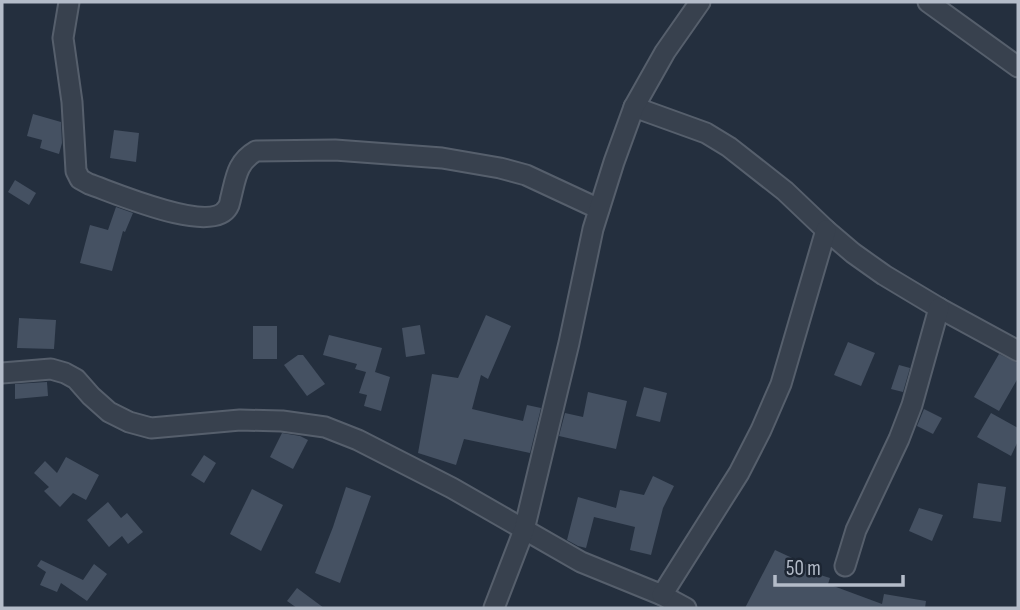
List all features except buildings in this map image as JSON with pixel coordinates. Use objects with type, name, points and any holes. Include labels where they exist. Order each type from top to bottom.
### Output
[{"type":"street","points":[[69,2],[63,38],[72,102],[76,171],[80,179],[89,184],[156,209],[206,218],[218,216],[228,209],[238,172],[245,158],[256,151],[335,149],[442,158],[500,168],[526,175],[599,209]]},
{"type":"street","points":[[494,608],[524,530],[593,229],[614,162],[634,107],[664,51],[700,2]]},
{"type":"street","points":[[928,2],[1018,67]]},
{"type":"street","points":[[634,107],[706,132],[785,191],[853,253],[884,275],[1018,351]]},
{"type":"street","points":[[662,595],[739,473],[761,430],[781,384],[826,230]]},
{"type":"street","points":[[845,566],[856,530],[904,428],[939,308]]},
{"type":"street","points":[[2,373],[51,369],[65,373],[76,379],[109,412],[150,428],[240,420],[282,421],[325,427],[403,462],[581,562],[662,595],[686,608]]}]
